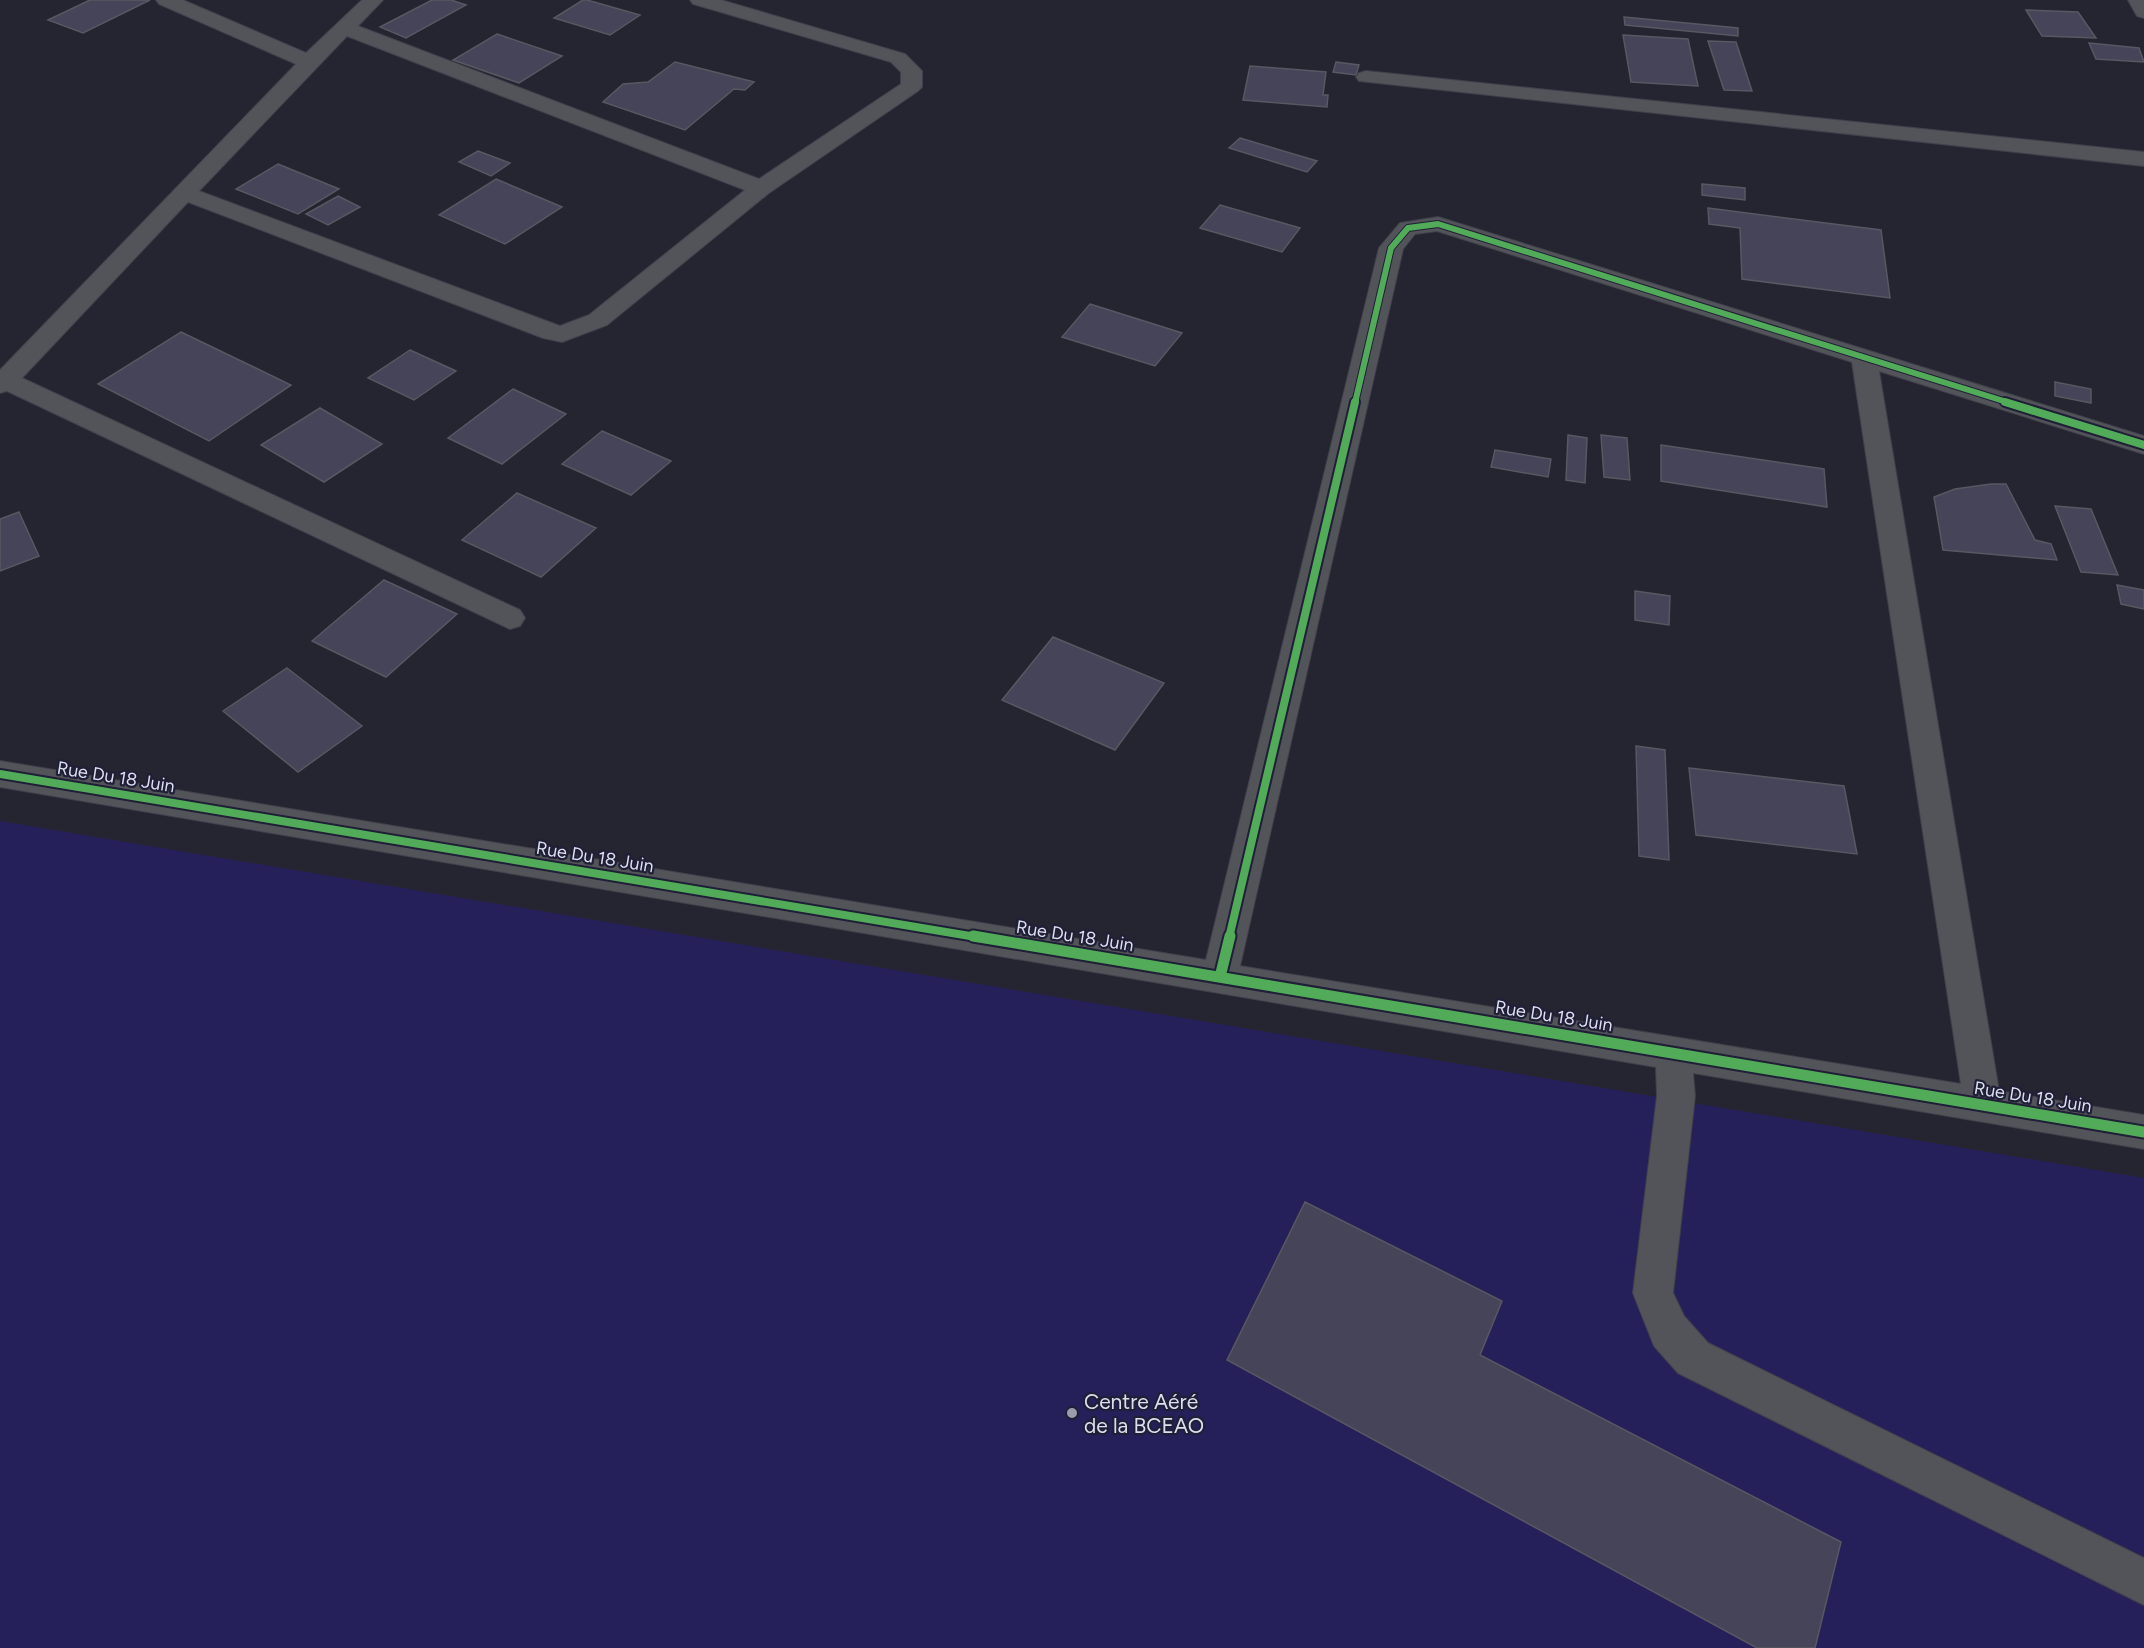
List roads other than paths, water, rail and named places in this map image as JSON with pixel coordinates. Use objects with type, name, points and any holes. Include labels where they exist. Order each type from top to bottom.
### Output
[{"type":"street","points":[[166,0],[309,62]]},
{"type":"street","points":[[373,0],[309,62],[2,383],[510,618]]},
{"type":"street","points":[[184,193],[552,333],[562,334],[597,321],[761,188],[911,87],[912,71],[898,58],[700,0]]},
{"type":"street","points":[[2138,0],[2144,12]]},
{"type":"street","points":[[345,28],[761,188]]},
{"type":"street","points":[[1366,78],[2144,159]]},
{"type":"street","points":[[1220,977],[1391,248],[1408,228],[1438,224],[2144,445]]},
{"type":"street","points":[[1864,357],[1983,1105]]},
{"type":"street","name":"Rue Du 18 Juin","points":[[0,774],[2144,1132]]},
{"type":"street","points":[[1673,1053],[1676,1096],[1653,1293],[1669,1331],[1693,1358],[2144,1582]]},
{"type":"place","name":"Centre Aéré de la BCEAO","points":[[1072,1413]]}]
